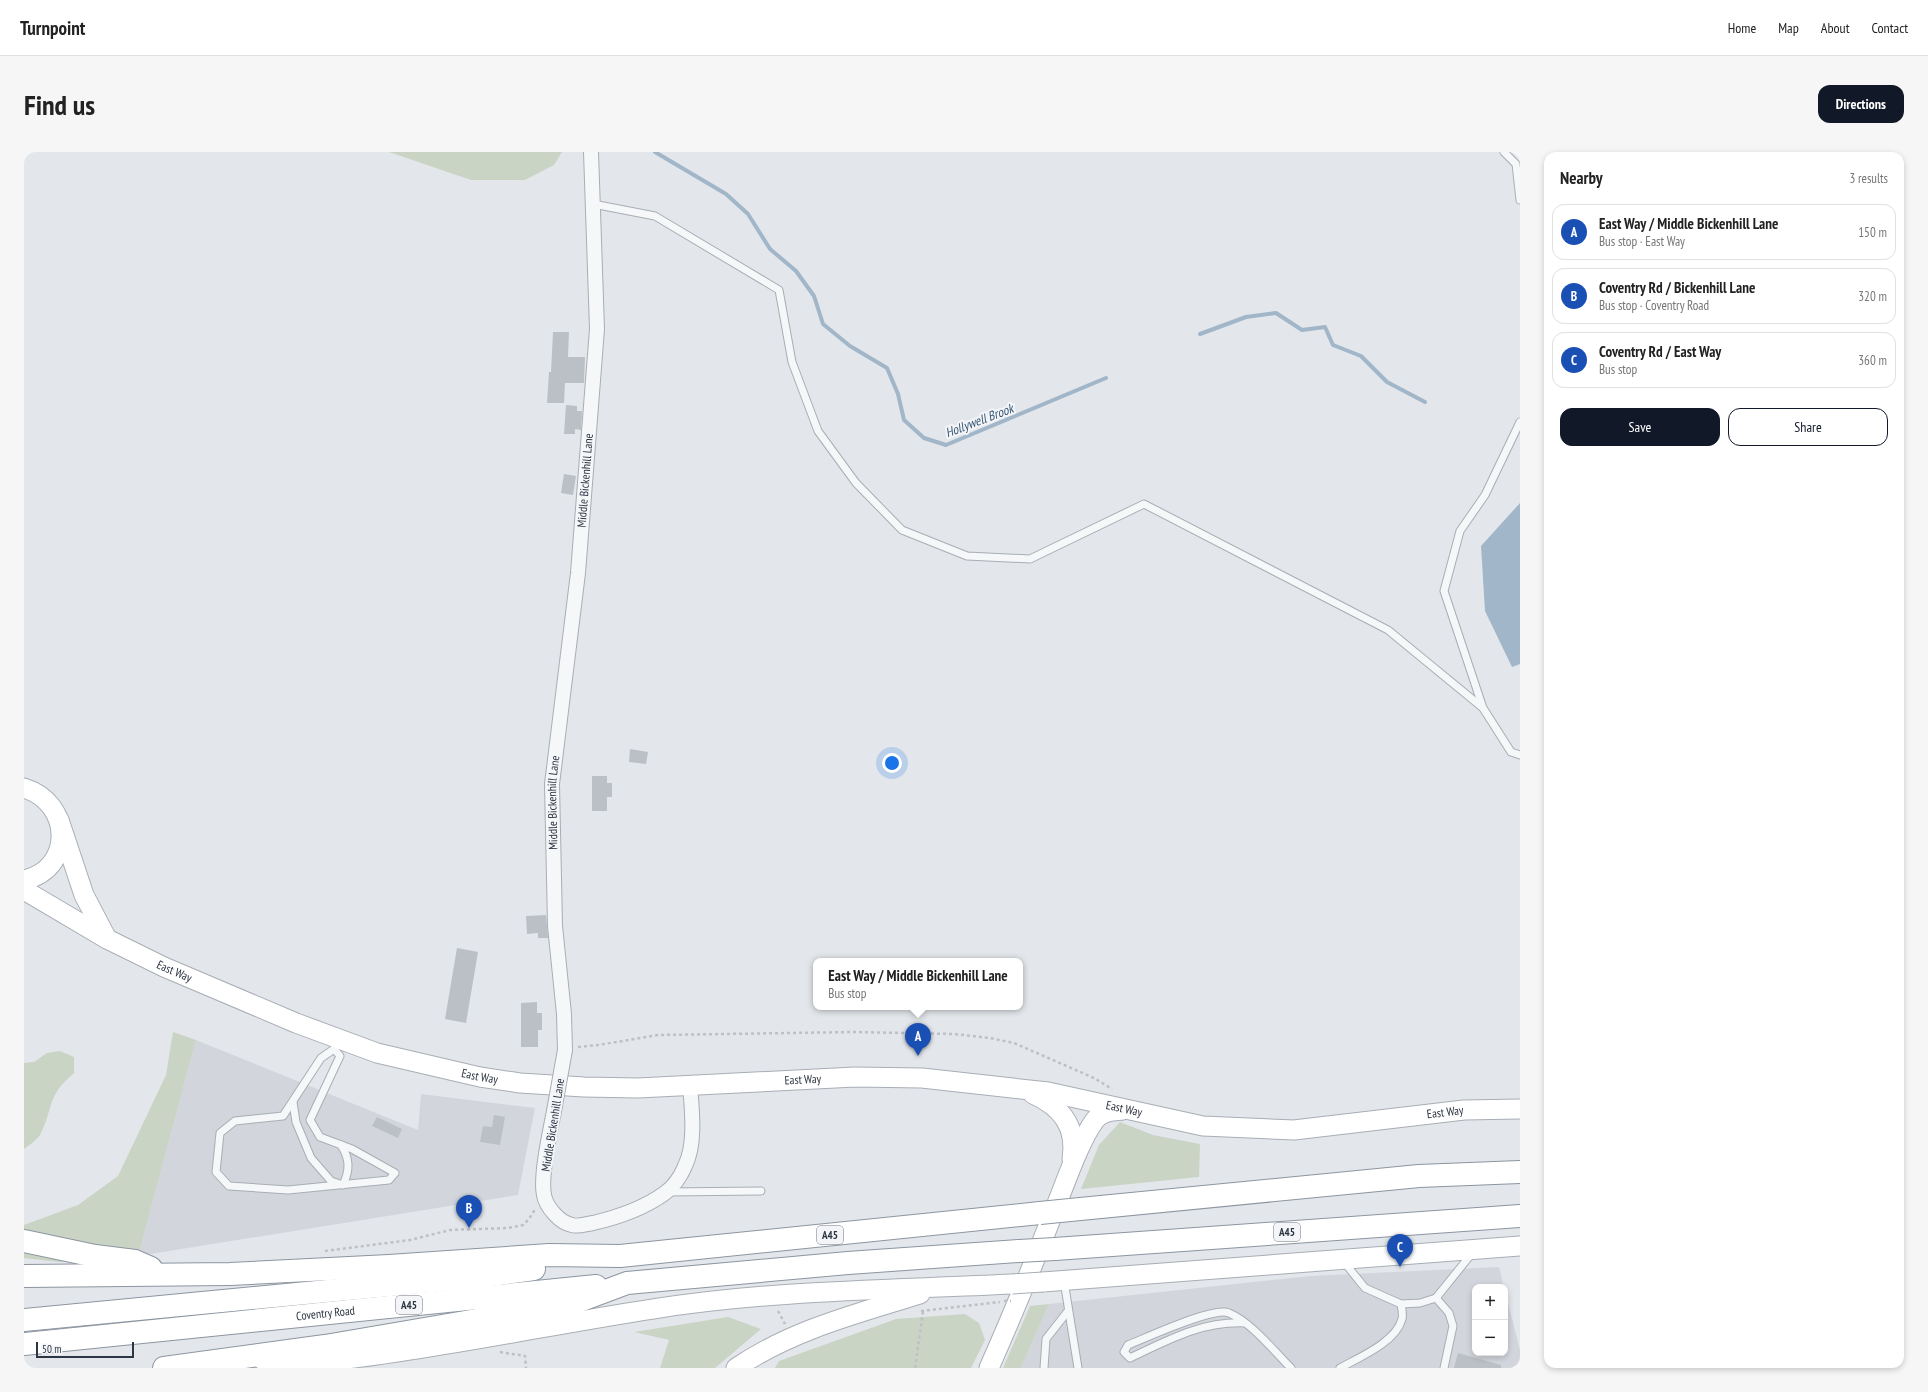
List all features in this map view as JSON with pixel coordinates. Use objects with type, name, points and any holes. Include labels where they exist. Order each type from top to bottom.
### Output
[{"type":"highway","name":"A45","points":[[620,1256],[1419,1176],[1520,1172]]},
{"type":"highway","name":"A45","points":[[627,1282],[848,1263],[1520,1216]]},
{"type":"highway","points":[[24,1241],[95,1256],[135,1261],[166,1274]]},
{"type":"highway","points":[[24,1276],[230,1274],[390,1266],[548,1255],[620,1256]]},
{"type":"highway","name":"Coventry Road","points":[[24,1320],[484,1276],[620,1256]]},
{"type":"highway","points":[[164,1368],[325,1346],[571,1304],[627,1282]]},
{"type":"highway","name":"Coventry Road","points":[[24,1344],[627,1282]]},
{"type":"street","name":"Middle Bickenhill Lane","points":[[591,152],[597,329],[578,573],[552,784],[556,926],[564,1014],[565,1049],[548,1143],[544,1195],[549,1208],[556,1216],[571,1225],[616,1218],[641,1207],[666,1192],[677,1179],[685,1166],[689,1153],[692,1119],[690,1085]]},
{"type":"street","points":[[24,788],[41,796],[49,802],[59,820],[77,879],[107,939]]},
{"type":"street","points":[[24,880],[39,874],[54,860],[61,840],[59,820]]},
{"type":"street","name":"East Way","points":[[24,890],[107,939],[164,967],[296,1023],[337,1044],[480,1077],[520,1083],[584,1087],[638,1088],[856,1076],[922,1078],[1048,1092],[1203,1126],[1294,1130],[1464,1110],[1520,1109]]},
{"type":"street","points":[[1025,1090],[1046,1100],[1058,1110],[1067,1122],[1074,1145],[1071,1170]]},
{"type":"street","points":[[989,1368],[1088,1131],[1096,1118],[1109,1111],[1131,1110]]},
{"type":"street","points":[[242,1358],[277,1362],[362,1357],[504,1335],[654,1309],[740,1297],[837,1290],[942,1288],[1064,1281],[1477,1248],[1520,1246]]},
{"type":"street","points":[[736,1368],[791,1337],[831,1321],[942,1288]]},
{"type":"lane","points":[[1504,152],[1516,164],[1520,200]]},
{"type":"lane","points":[[592,204],[655,216],[779,290],[792,362],[818,431],[856,483],[902,530],[967,556],[1030,559],[1144,504],[1388,630],[1483,708]]},
{"type":"lane","points":[[1520,422],[1484,495],[1460,531],[1444,591],[1483,708],[1511,752],[1520,755]]},
{"type":"lane","points":[[337,1044],[340,1056],[310,1120],[320,1137],[342,1145],[395,1173],[390,1180],[288,1190],[229,1186],[216,1172],[220,1133],[235,1121],[283,1116],[292,1102],[321,1058],[337,1044]]},
{"type":"lane","points":[[292,1102],[296,1122],[311,1158],[331,1181],[344,1185]]},
{"type":"lane","points":[[342,1145],[346,1153],[349,1172],[344,1185]]},
{"type":"lane","points":[[666,1192],[761,1191]]},
{"type":"lane","points":[[1342,1259],[1365,1288],[1401,1304],[1420,1303],[1436,1298],[1477,1248]]},
{"type":"lane","points":[[1064,1281],[1078,1368]]},
{"type":"lane","points":[[1436,1298],[1449,1313],[1453,1326],[1444,1368]]},
{"type":"lane","points":[[1340,1368],[1375,1349],[1396,1333],[1403,1318],[1401,1304]]},
{"type":"lane","points":[[1044,1368],[1046,1339],[1068,1311]]},
{"type":"lane","points":[[1245,1323],[1225,1322],[1201,1327],[1130,1358],[1124,1352],[1128,1345],[1204,1314],[1228,1312],[1245,1323],[1291,1368]]},
{"type":"path","points":[[565,1049],[658,1035],[847,1032],[954,1034],[990,1038],[1014,1044],[1094,1078],[1118,1093]]},
{"type":"path","points":[[915,1312],[1004,1301]]},
{"type":"path","points":[[771,1311],[778,1311],[791,1337]]},
{"type":"path","points":[[915,1368],[923,1311]]},
{"type":"path","points":[[494,1351],[525,1356],[526,1368]]},
{"type":"shaded area","points":[[196,1040],[418,1130],[421,1094],[535,1108],[518,1195],[138,1256]]},
{"type":"shaded area","points":[[1499,1267],[1503,1284],[1472,1284],[1472,1356],[1508,1356],[1508,1303],[1520,1350],[1520,1368],[1021,1368],[1049,1304],[1310,1276]]},
{"type":"green space","points":[[389,152],[562,152],[554,165],[525,180],[471,180]]},
{"type":"green space","points":[[173,1032],[196,1040],[137,1260],[58,1262],[24,1258],[24,1225],[78,1205],[118,1176],[166,1075]]},
{"type":"green space","points":[[60,1051],[74,1057],[74,1073],[65,1081],[55,1096],[40,1135],[35,1141],[24,1149],[24,1063],[34,1062],[47,1053]]},
{"type":"green space","points":[[1120,1122],[1153,1135],[1200,1144],[1199,1177],[1081,1189],[1099,1145]]},
{"type":"green space","points":[[1049,1304],[1021,1368],[1003,1368],[1030,1306]]},
{"type":"green space","points":[[965,1314],[979,1323],[985,1340],[971,1368],[775,1368],[779,1361],[896,1319]]},
{"type":"green space","points":[[728,1317],[761,1329],[715,1368],[660,1368],[669,1340],[634,1332]]},
{"type":"water","points":[[1520,503],[1520,664],[1512,667],[1485,611],[1481,546]]},
{"type":"building","points":[[553,332],[569,332],[568,357],[585,357],[584,383],[565,383],[564,403],[547,403],[549,372],[551,372]]},
{"type":"building","points":[[566,405],[577,406],[577,411],[582,411],[581,430],[575,429],[575,434],[564,434]]},
{"type":"building","points":[[564,474],[576,476],[573,495],[561,493]]},
{"type":"building","points":[[630,749],[648,752],[646,764],[629,762]]},
{"type":"building","points":[[592,776],[607,776],[607,783],[612,783],[612,797],[607,797],[607,811],[592,811]]},
{"type":"building","points":[[546,915],[548,938],[538,938],[538,933],[527,934],[526,916]]},
{"type":"building","points":[[457,948],[478,952],[466,1023],[445,1019]]},
{"type":"building","points":[[537,1002],[537,1013],[542,1013],[542,1030],[538,1030],[538,1047],[521,1047],[521,1003]]},
{"type":"building","points":[[494,1115],[505,1117],[500,1145],[480,1142],[483,1126],[492,1127]]},
{"type":"building","points":[[377,1117],[402,1129],[398,1138],[372,1126]]},
{"type":"building","points":[[1458,1353],[1501,1365],[1501,1368],[1454,1368]]},
{"type":"waterway","name":"Hollywell Brook","points":[[655,152],[726,194],[748,214],[770,249],[796,271],[814,296],[823,324],[850,346],[887,368],[898,394],[904,420],[924,438],[946,445],[1106,378]]},
{"type":"waterway","name":"Hollywell Brook","points":[[1200,334],[1246,317],[1276,313],[1302,330],[1325,327],[1333,345],[1361,356],[1387,382],[1425,402]]},
{"type":"place","name":"East Way / Middle Bickenhill Lane","points":[[918,1056]]},
{"type":"place","name":"Coventry Rd / Bickenhill Lane","points":[[469,1228]]},
{"type":"place","name":"Coventry Rd / East Way","points":[[1400,1267]]}]
